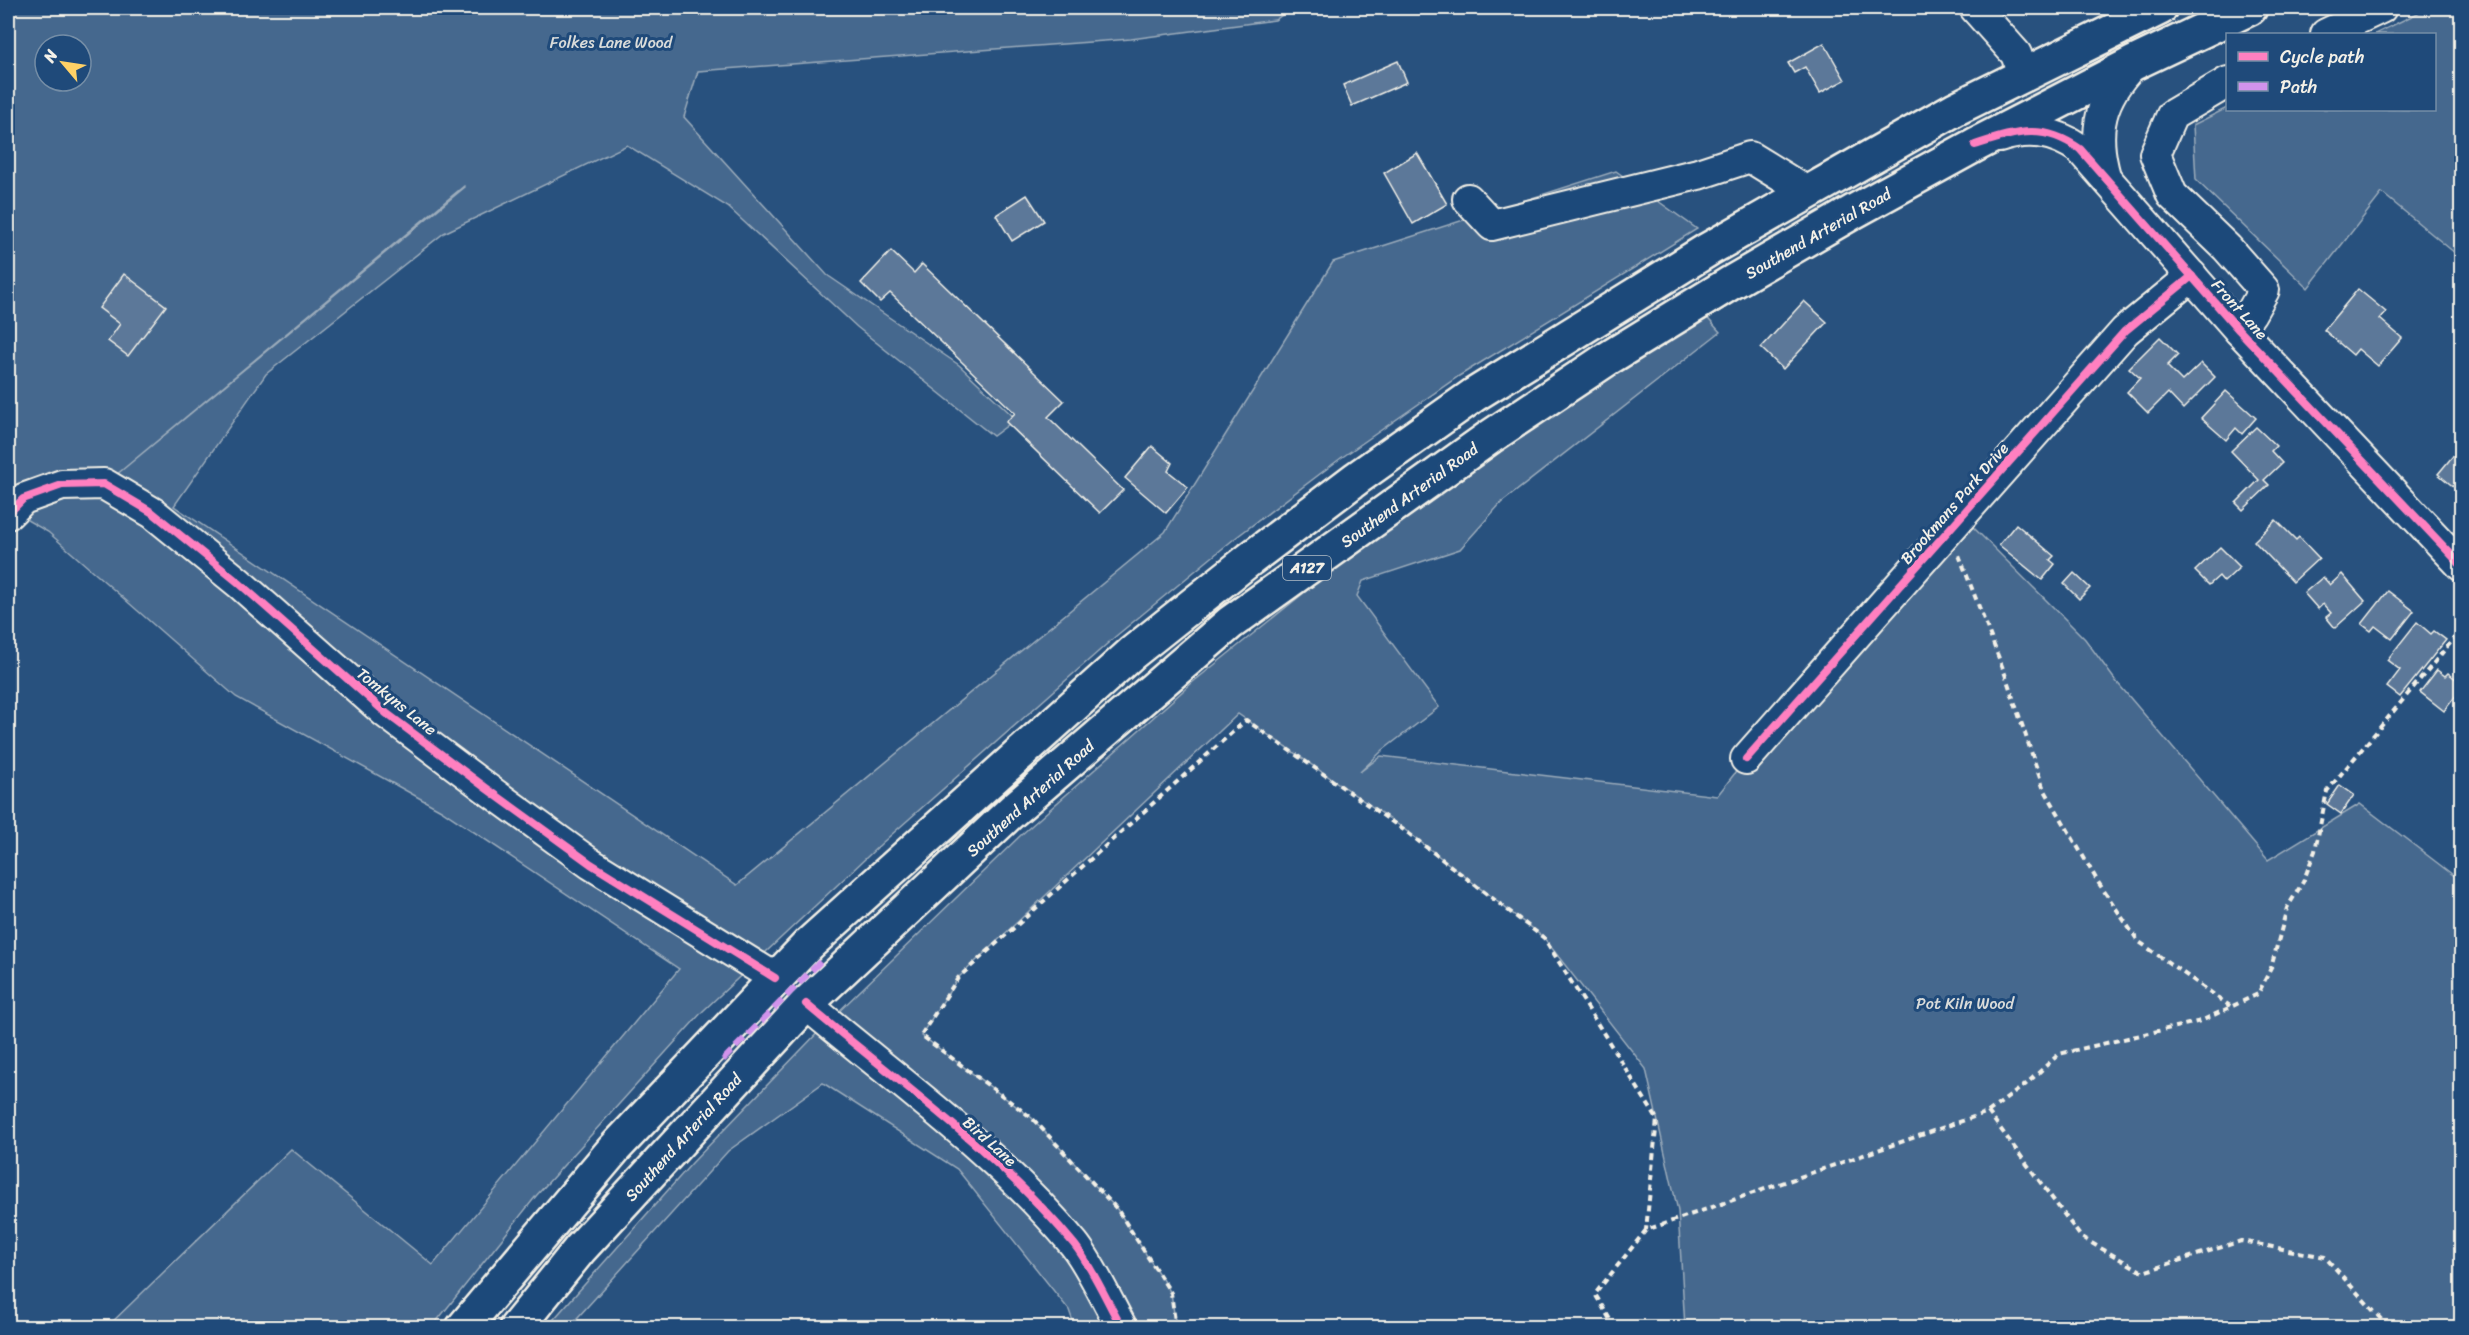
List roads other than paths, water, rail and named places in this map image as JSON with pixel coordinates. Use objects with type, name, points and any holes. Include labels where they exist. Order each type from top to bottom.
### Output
[{"type":"highway","name":"A127","points":[[463,1328],[614,1149],[809,944],[1132,653],[1250,558],[1474,395],[1699,255],[1807,192],[2023,74],[2160,8]]},
{"type":"highway","name":"Southend Arterial Road","points":[[516,1328],[580,1250],[806,1004],[1013,810],[1230,622],[1490,437],[1607,359],[1822,230],[1975,145],[2134,63],[2250,8]]},
{"type":"street","points":[[1975,8],[2016,54],[2023,74]]},
{"type":"street","points":[[2328,33],[2381,8]]},
{"type":"street","name":"Front Lane","points":[[2105,176],[2098,135],[2101,115],[2119,78],[2134,63]]},
{"type":"street","points":[[2226,83],[2172,115],[2155,154],[2172,195],[2227,248],[2264,290],[2239,330]]},
{"type":"street","name":"Front Lane","points":[[1975,145],[2015,132],[2043,132],[2056,135],[2074,145],[2105,176],[2239,330],[2462,566]]},
{"type":"street","points":[[1468,199],[1492,225],[1698,174],[1750,157],[1807,192]]},
{"type":"street","name":"Brookmans Park Drive","points":[[1746,759],[2125,331],[2192,276]]},
{"type":"street","name":"Tomkyns Lane","points":[[8,514],[23,499],[62,485],[104,484],[143,507],[239,583],[386,713],[486,788],[591,864],[775,978]]},
{"type":"street","name":"Bird Lane","points":[[806,1004],[940,1114],[1030,1195],[1076,1246],[1122,1328]]},
{"type":"park label","name":"Folkes Lane Wood","points":[[611,42]]},
{"type":"park label","name":"Pot Kiln Wood","points":[[1965,1003]]}]
